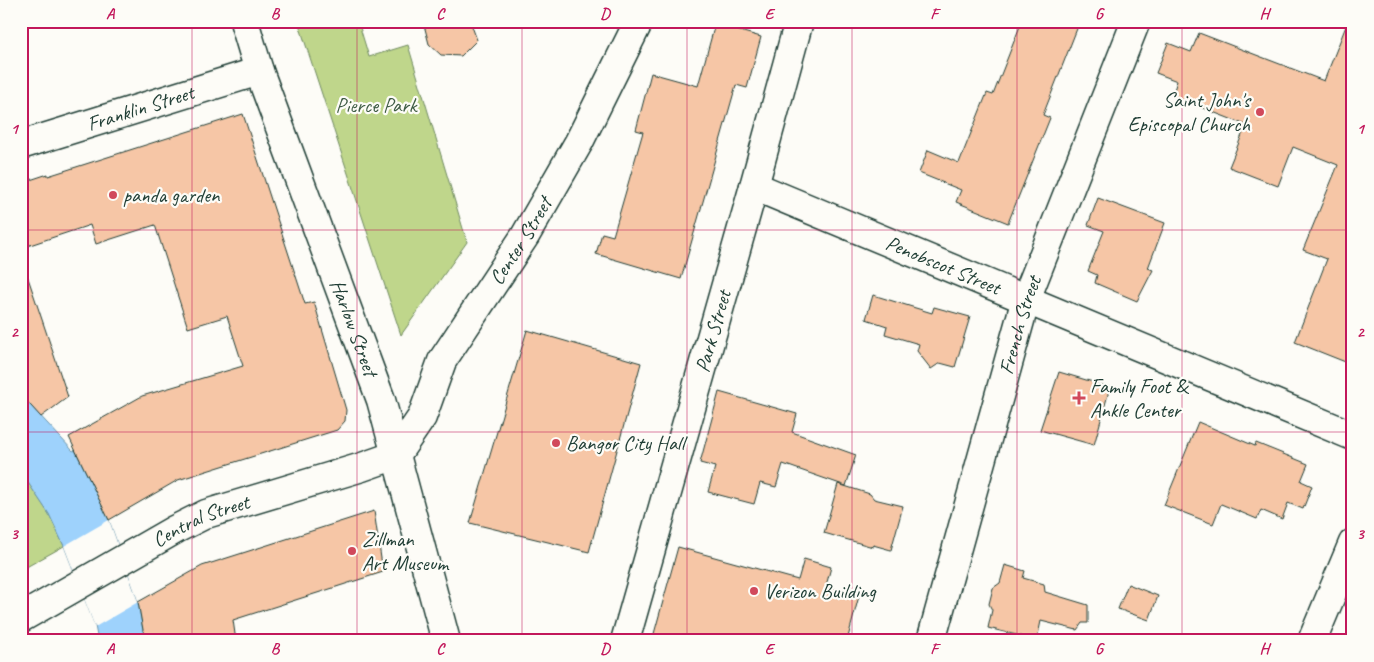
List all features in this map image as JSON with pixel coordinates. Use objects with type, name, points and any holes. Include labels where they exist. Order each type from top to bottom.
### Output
[{"type":"street","name":"Harlow Street","points":[[244,21],[259,71],[381,400],[446,641]]},
{"type":"street","name":"Center Street","points":[[396,455],[422,417],[442,361],[525,236],[579,142],[639,21]]},
{"type":"street","name":"Park Street","points":[[624,641],[754,186],[799,21]]},
{"type":"street","name":"French Street","points":[[932,641],[1026,299],[1136,21]]},
{"type":"street","name":"Franklin Street","points":[[21,145],[259,71]]},
{"type":"street","name":"Penobscot Street","points":[[754,186],[1353,436]]},
{"type":"street","name":"Central Street","points":[[21,618],[176,529],[206,514],[396,455]]},
{"type":"street","points":[[1312,641],[1353,543]]},
{"type":"green space","name":"Pierce Park","points":[[298,21],[358,21],[369,57],[408,45],[467,242],[401,335]]},
{"type":"green space","points":[[21,472],[49,514],[64,546],[21,570]]},
{"type":"water","points":[[21,395],[73,451],[75,450],[109,520],[138,602],[145,641],[98,641],[95,626],[64,546],[49,514],[21,472]]},
{"type":"pier","points":[[109,520],[138,602],[95,627],[64,546]]},
{"type":"building","points":[[423,21],[470,21],[477,40],[461,56],[441,55],[429,44]]},
{"type":"building","points":[[1022,21],[1080,21],[1043,115],[1050,118],[1008,223],[956,202],[961,190],[919,173],[928,150],[959,163],[987,93],[993,95]]},
{"type":"building","points":[[1348,21],[1353,21],[1353,365],[1295,342],[1327,259],[1303,250],[1338,165],[1293,147],[1278,186],[1229,167],[1246,125],[1172,96],[1177,81],[1156,73],[1168,43],[1191,52],[1199,33],[1324,81]]},
{"type":"building","points":[[715,24],[761,37],[747,88],[736,85],[681,279],[596,254],[602,233],[613,236],[643,132],[636,130],[651,73],[698,86]]},
{"type":"building","points":[[243,114],[305,304],[314,302],[346,410],[345,421],[337,430],[178,480],[109,520],[69,437],[142,396],[243,366],[227,316],[188,328],[155,225],[96,244],[90,225],[21,248],[21,183]]},
{"type":"building","points":[[1098,198],[1165,223],[1148,268],[1153,270],[1137,301],[1095,283],[1097,275],[1088,271],[1104,231],[1088,225]]},
{"type":"building","points":[[25,269],[68,397],[41,417],[21,395],[21,270]]},
{"type":"building","points":[[873,295],[932,313],[934,307],[970,317],[955,367],[940,363],[931,369],[917,351],[919,344],[885,334],[887,326],[866,319]]},
{"type":"building","name":"Bangor City Hall","points":[[527,330],[641,363],[589,552],[470,523]]},
{"type":"building","name":"Family Foot & Ankle Center","points":[[1059,372],[1110,387],[1094,445],[1040,430]]},
{"type":"building","points":[[719,392],[797,414],[792,432],[856,455],[846,486],[783,464],[776,487],[760,483],[754,504],[708,492],[715,467],[700,463]]},
{"type":"building","points":[[1198,422],[1255,446],[1256,443],[1308,464],[1301,481],[1312,486],[1303,509],[1288,503],[1282,519],[1261,510],[1257,519],[1221,504],[1213,524],[1164,505]]},
{"type":"building","points":[[838,484],[870,494],[874,499],[903,506],[891,550],[873,545],[873,547],[824,533]]},
{"type":"building","points":[[374,511],[383,572],[233,620],[236,641],[145,641],[138,602],[202,566]]},
{"type":"building","name":"Verizon Building","points":[[678,547],[798,580],[804,559],[831,567],[826,586],[859,596],[847,641],[652,641]]},
{"type":"building","points":[[1005,565],[1025,571],[1023,578],[1044,584],[1045,592],[1088,605],[1088,623],[1082,623],[1077,630],[1041,621],[1037,640],[988,628],[992,610],[989,604],[993,588],[1000,583]]},
{"type":"building","points":[[1128,584],[1158,596],[1149,620],[1118,609]]},
{"type":"place","name":"Saint John's Episcopal Church","points":[[1260,112]]},
{"type":"place","name":"panda garden","points":[[113,195]]},
{"type":"place","name":"Family Foot & Ankle Center","points":[[1079,398]]},
{"type":"place","name":"Bangor City Hall","points":[[556,443]]},
{"type":"place","name":"Zillman Art Museum","points":[[352,551]]},
{"type":"place","name":"Verizon Building","points":[[754,591]]}]
